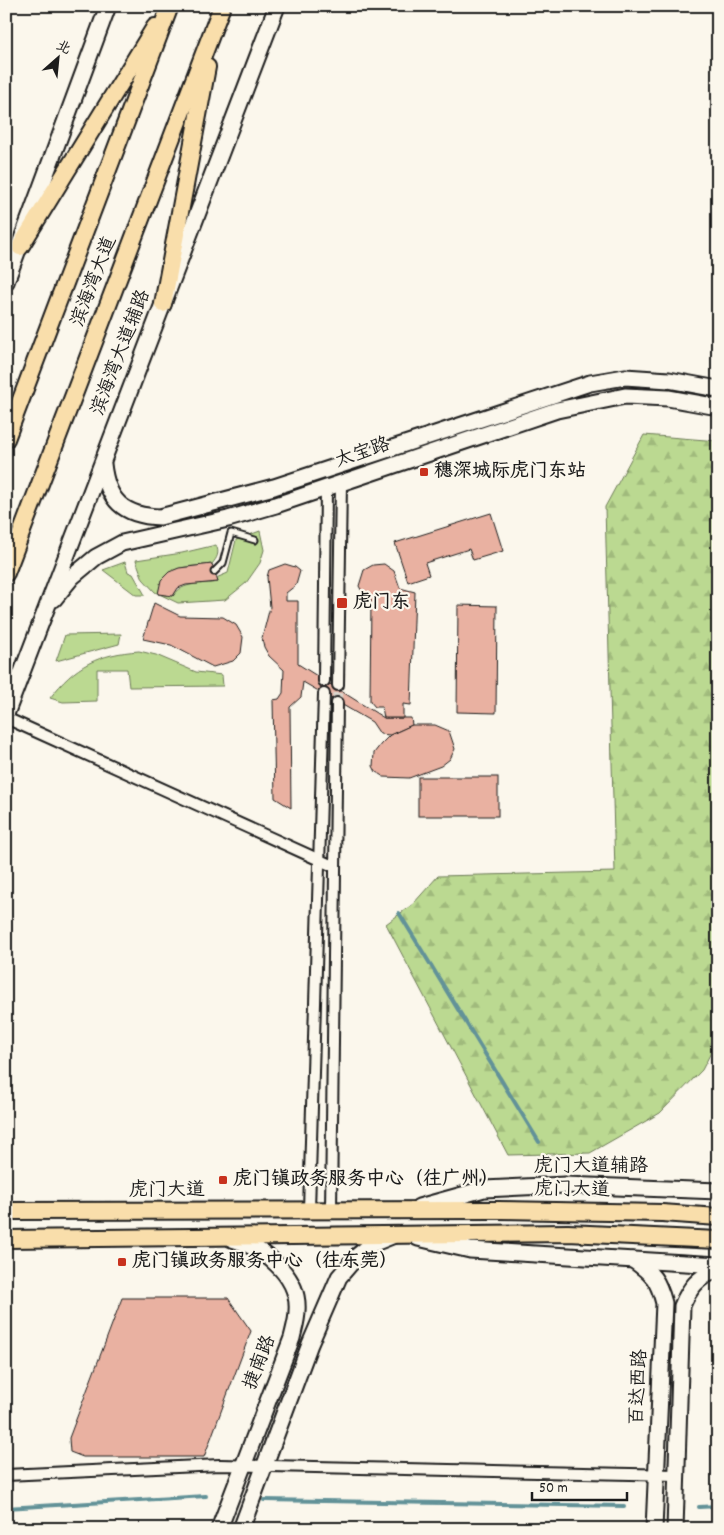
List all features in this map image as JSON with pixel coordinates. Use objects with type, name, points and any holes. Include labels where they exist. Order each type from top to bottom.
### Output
[{"type":"main road","points":[[6,282],[108,6]]},
{"type":"main road","points":[[20,247],[169,6]]},
{"type":"main road","name":"滨海湾大道","points":[[6,439],[169,6]]},
{"type":"main road","name":"滨海湾大道","points":[[6,573],[222,6]]},
{"type":"main road","name":"滨海湾大道辅路","points":[[6,716],[102,460],[277,6]]},
{"type":"main road","points":[[163,304],[214,26]]},
{"type":"main road","name":"太宝路","points":[[102,460],[105,482],[114,500],[143,516],[160,517],[274,487],[590,382],[625,377],[670,380],[718,389]]},
{"type":"main road","name":"太宝路","points":[[46,610],[72,577],[96,557],[122,543],[228,519],[557,410],[591,402],[634,396],[668,398],[718,407]]},
{"type":"main road","name":"虎门大道辅路","points":[[407,1210],[484,1189],[565,1185],[718,1191]]},
{"type":"main road","name":"虎门大道","points":[[6,1211],[407,1210],[662,1213],[718,1217]]},
{"type":"main road","points":[[6,1240],[568,1233],[718,1240]]},
{"type":"main road","points":[[399,1236],[470,1250],[718,1265]]},
{"type":"main road","name":"捷南路","points":[[241,1529],[310,1344],[339,1278],[357,1256],[372,1244],[399,1236]]},
{"type":"main road","name":"捷南路","points":[[219,1529],[292,1338],[298,1310],[295,1290],[283,1271],[267,1255],[250,1244],[230,1238]]},
{"type":"main road","name":"百达西路","points":[[633,1260],[648,1270],[659,1283],[664,1303],[654,1529]]},
{"type":"main road","name":"百达西路","points":[[675,1529],[682,1306],[689,1290],[698,1280],[718,1270]]},
{"type":"street","points":[[338,685],[341,483]]},
{"type":"street","points":[[324,681],[326,488]]},
{"type":"street","points":[[309,1210],[324,694]]},
{"type":"street","points":[[331,1210],[338,703]]},
{"type":"street","points":[[6,716],[335,867]]},
{"type":"street","points":[[6,1476],[243,1466],[677,1476]]},
{"type":"lane","points":[[214,572],[223,563],[230,533],[255,540]]},
{"type":"green space","points":[[644,435],[718,441],[718,1039],[702,1070],[660,1113],[590,1153],[508,1155],[386,924],[413,904],[438,876],[615,872],[605,507]]},
{"type":"green space","points":[[260,531],[264,550],[260,563],[246,583],[225,600],[178,603],[160,594],[173,596],[182,588],[193,584],[218,582],[216,578],[228,573],[236,540]]},
{"type":"green space","points":[[216,545],[217,555],[212,564],[185,567],[171,572],[161,584],[158,594],[143,579],[136,560],[182,553]]},
{"type":"green space","points":[[125,562],[128,572],[133,574],[145,595],[136,595],[103,570]]},
{"type":"green space","points":[[121,634],[119,644],[56,661],[65,635]]},
{"type":"green space","points":[[139,651],[156,655],[196,672],[222,675],[223,686],[129,687],[127,669],[97,669],[97,701],[63,702],[50,698],[69,677],[89,663],[112,655]]},
{"type":"building","points":[[491,513],[503,551],[473,560],[469,549],[425,563],[429,575],[408,582],[395,543]]},
{"type":"building","points":[[212,564],[218,582],[186,585],[178,588],[173,596],[158,594],[161,580],[169,572],[179,568]]},
{"type":"building","points":[[285,564],[295,567],[300,571],[296,585],[286,593],[286,601],[298,601],[298,664],[384,718],[411,718],[412,725],[390,735],[380,734],[372,722],[303,682],[301,697],[290,707],[291,808],[275,798],[273,700],[279,699],[283,693],[284,670],[269,656],[262,638],[270,607],[267,577],[269,570]]},
{"type":"building","points":[[384,564],[394,571],[400,588],[415,592],[411,705],[403,704],[403,718],[384,718],[382,707],[375,707],[370,701],[371,600],[365,597],[359,586],[364,570],[373,565]]},
{"type":"building","points":[[154,603],[180,616],[223,617],[236,625],[243,637],[241,653],[233,661],[213,667],[171,645],[143,639]]},
{"type":"building","points":[[458,605],[497,606],[496,713],[457,712]]},
{"type":"building","points":[[412,725],[435,725],[449,731],[455,749],[450,759],[441,766],[409,778],[384,777],[376,772],[373,766],[374,753],[390,735]]},
{"type":"building","points":[[418,777],[498,777],[498,816],[418,816]]},
{"type":"building","points":[[122,1298],[228,1298],[251,1331],[204,1457],[83,1457],[70,1452],[69,1438]]},
{"type":"waterway","points":[[399,913],[539,1142]]},
{"type":"waterway","points":[[6,1508],[206,1496]]},
{"type":"waterway","points":[[264,1500],[624,1506]]},
{"type":"waterway","points":[[699,1507],[718,1506]]},
{"type":"tunnel","points":[[337,703],[338,685]]},
{"type":"place","name":"穗深城际虎门东站","points":[[424,472]]},
{"type":"place","name":"虎门东","points":[[342,603]]},
{"type":"place","name":"虎门镇政务服务中心（往广州）","points":[[223,1180]]},
{"type":"place","name":"虎门镇政务服务中心（往东莞）","points":[[122,1262]]}]
